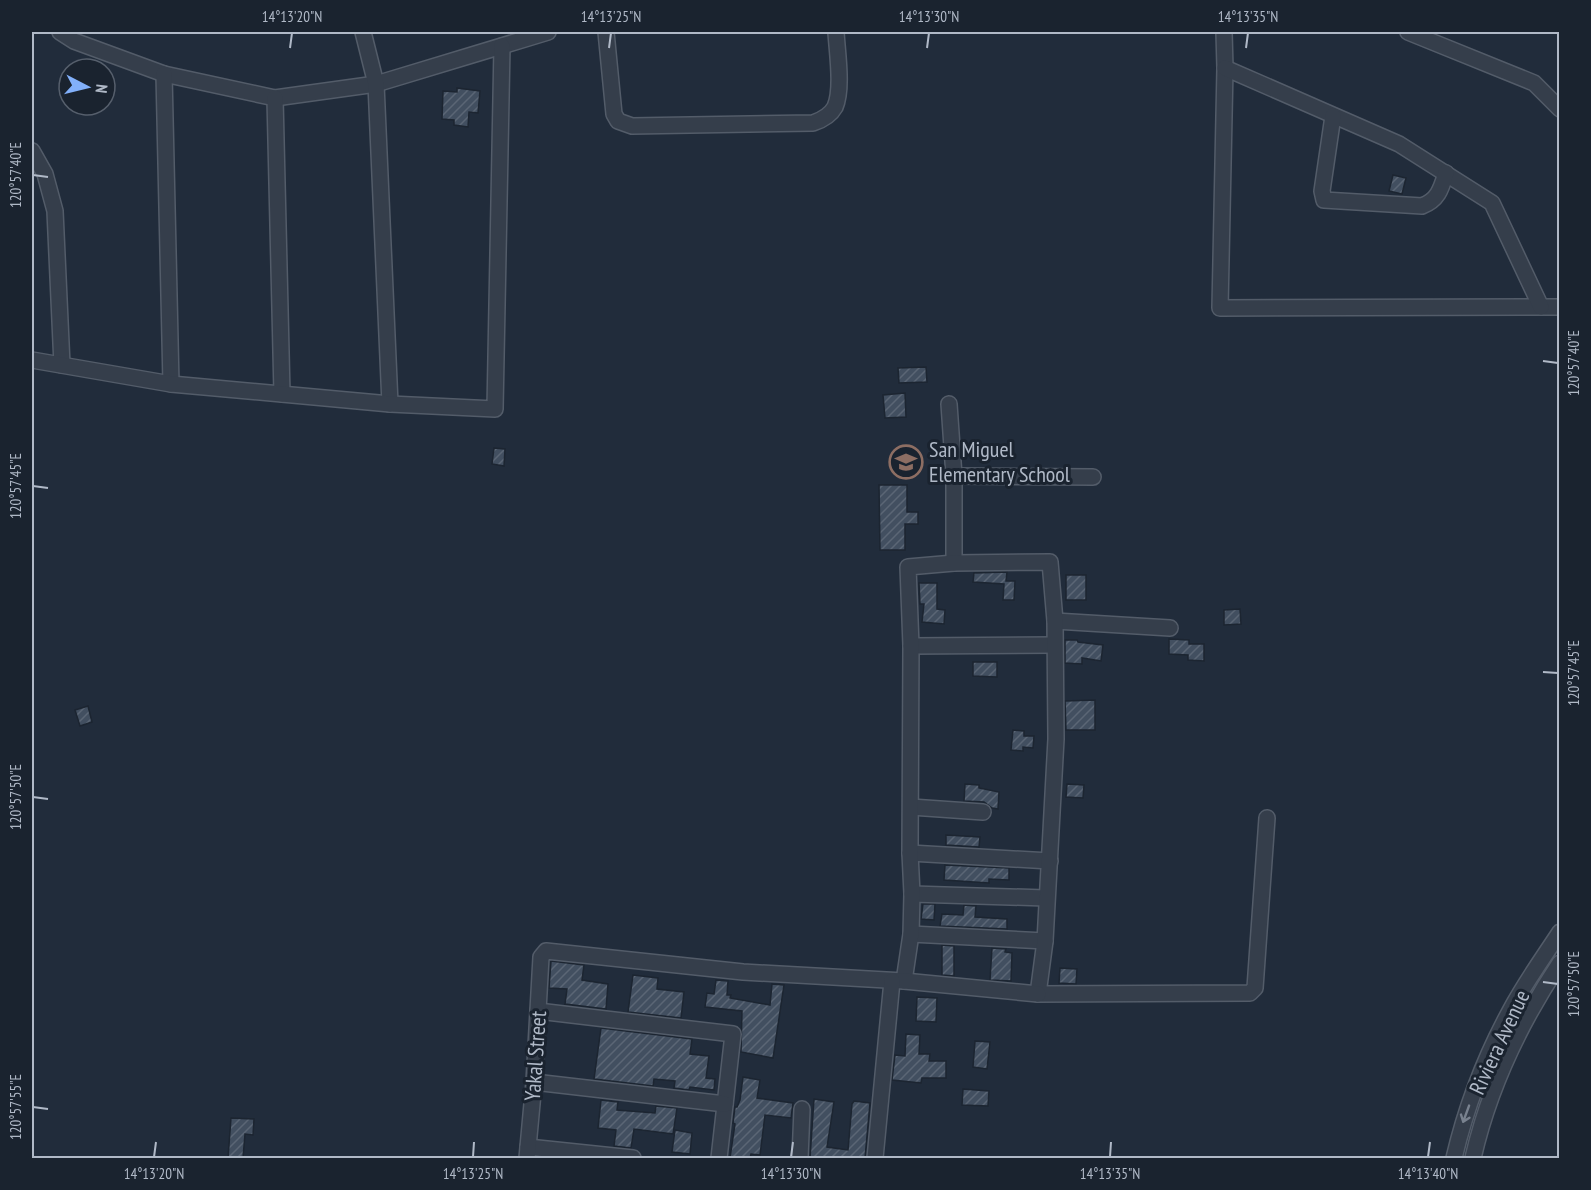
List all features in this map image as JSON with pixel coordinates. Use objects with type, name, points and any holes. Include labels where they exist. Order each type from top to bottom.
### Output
[{"type":"street","points":[[60,32],[74,41],[164,74],[275,98],[376,84],[548,32]]},
{"type":"street","points":[[363,32],[376,84],[390,404]]},
{"type":"street","points":[[606,32],[614,114],[618,120],[632,126],[813,123],[824,119],[835,105],[838,92],[836,32]]},
{"type":"street","points":[[1224,32],[1220,308],[1560,307]]},
{"type":"street","points":[[1408,32],[1534,83],[1560,110]]},
{"type":"street","points":[[32,360],[171,384],[390,404],[495,409],[502,46]]},
{"type":"street","points":[[1225,68],[1399,144],[1492,203],[1541,307]]},
{"type":"street","points":[[164,74],[171,384]]},
{"type":"street","points":[[275,98],[282,394]]},
{"type":"street","points":[[1333,116],[1322,190],[1324,200],[1422,206],[1438,196],[1446,173]]},
{"type":"street","points":[[32,151],[45,174],[55,211],[62,365]]},
{"type":"street","points":[[949,404],[954,476],[954,563]]},
{"type":"street","points":[[954,476],[1093,477]]},
{"type":"street","points":[[875,1158],[898,981],[911,934],[911,646],[908,567],[954,563],[1050,562],[1055,621],[1056,739],[1046,898],[1046,942],[1038,994]]},
{"type":"street","points":[[1055,621],[1170,628]]},
{"type":"street","points":[[911,646],[1054,645]]},
{"type":"street","points":[[911,807],[983,812]]},
{"type":"street","points":[[898,981],[1038,994],[1250,993],[1255,988],[1267,818]]},
{"type":"street","points":[[910,853],[1050,861]]},
{"type":"street","points":[[912,894],[1046,898]]},
{"type":"street","name":"Riviera Avenue","points":[[1454,1158],[1461,1129],[1483,1066],[1510,1010],[1560,932]]},
{"type":"street","points":[[911,934],[1046,942]]},
{"type":"street","name":"Yakal Street","points":[[527,1153],[542,953],[546,951],[743,972],[898,981]]},
{"type":"street","name":"Riviera Avenue","points":[[1473,1158],[1500,1071],[1524,1021],[1560,963]]},
{"type":"street","points":[[538,1011],[731,1033],[734,1037],[718,1158]]},
{"type":"street","points":[[534,1082],[725,1104]]},
{"type":"street","points":[[800,1158],[802,1109]]},
{"type":"street","points":[[527,1153],[633,1158]]},
{"type":"building","points":[[457,88],[480,91],[478,113],[469,112],[468,127],[454,125],[454,120],[442,119],[443,91],[457,92]]},
{"type":"building","points":[[1393,175],[1406,178],[1402,194],[1389,191]]},
{"type":"building","points":[[926,367],[927,382],[899,383],[898,368]]},
{"type":"building","points":[[905,393],[906,417],[885,418],[883,395]]},
{"type":"building","points":[[494,448],[505,449],[504,466],[492,464]]},
{"type":"building","points":[[879,485],[907,485],[907,512],[918,512],[918,524],[905,524],[905,550],[880,550]]},
{"type":"building","points":[[1007,572],[1006,581],[1015,581],[1014,600],[1003,600],[1004,584],[973,582],[974,573]]},
{"type":"building","points":[[1066,575],[1086,575],[1086,600],[1066,600]]},
{"type":"building","points":[[919,583],[937,583],[937,609],[945,610],[944,624],[922,622],[924,604],[920,604]]},
{"type":"building","points":[[1240,609],[1241,624],[1224,625],[1224,610]]},
{"type":"building","points":[[1169,639],[1189,640],[1189,644],[1204,644],[1204,661],[1188,660],[1188,655],[1169,654]]},
{"type":"building","points":[[1065,640],[1103,645],[1101,661],[1082,658],[1082,664],[1065,663]]},
{"type":"building","points":[[973,662],[997,662],[997,677],[973,676]]},
{"type":"building","points":[[1095,700],[1095,730],[1066,730],[1065,701]]},
{"type":"building","points":[[88,706],[92,722],[80,726],[75,710]]},
{"type":"building","points":[[1013,730],[1024,731],[1024,736],[1034,736],[1033,748],[1023,747],[1023,751],[1011,750]]},
{"type":"building","points":[[965,784],[979,785],[979,788],[999,792],[998,809],[984,802],[964,801]]},
{"type":"building","points":[[1067,784],[1084,785],[1083,798],[1066,797]]},
{"type":"building","points":[[946,835],[980,837],[979,847],[946,845]]},
{"type":"building","points":[[945,865],[1009,868],[1009,880],[989,879],[989,883],[944,880]]},
{"type":"building","points":[[923,904],[935,904],[934,920],[921,919]]},
{"type":"building","points":[[964,905],[976,906],[975,917],[1007,919],[1007,929],[940,926],[942,914],[963,915]]},
{"type":"building","points":[[942,945],[954,946],[954,976],[942,975]]},
{"type":"building","points":[[992,948],[1006,949],[1005,952],[1012,953],[1011,981],[990,980]]},
{"type":"building","points":[[551,961],[584,965],[582,980],[608,984],[606,1009],[565,1004],[567,989],[549,988]]},
{"type":"building","points":[[1060,968],[1077,969],[1076,984],[1059,983]]},
{"type":"building","points":[[633,975],[658,978],[657,989],[684,992],[681,1018],[628,1012]]},
{"type":"building","points":[[716,980],[728,981],[727,995],[731,995],[730,998],[770,1005],[772,984],[784,985],[773,1058],[741,1052],[742,1011],[705,1007],[707,993],[714,994]]},
{"type":"building","points":[[917,997],[937,998],[936,1022],[916,1021]]},
{"type":"building","points":[[601,1028],[692,1039],[690,1054],[709,1056],[706,1078],[715,1079],[714,1090],[674,1088],[675,1081],[654,1079],[653,1086],[594,1079]]},
{"type":"building","points":[[906,1034],[920,1035],[919,1054],[930,1054],[929,1061],[946,1061],[946,1078],[922,1078],[921,1083],[892,1080],[895,1055],[905,1056]]},
{"type":"building","points":[[975,1041],[990,1042],[987,1069],[973,1067]]},
{"type":"building","points":[[743,1077],[760,1080],[757,1098],[793,1103],[791,1118],[765,1115],[760,1155],[751,1154],[750,1158],[730,1158],[735,1107],[740,1100]]},
{"type":"building","points":[[963,1089],[989,1091],[988,1106],[962,1105]]},
{"type":"building","points":[[814,1099],[834,1102],[827,1147],[848,1150],[852,1104],[854,1101],[870,1103],[865,1158],[810,1158]]},
{"type":"building","points":[[601,1100],[618,1102],[617,1110],[655,1113],[656,1106],[677,1108],[673,1134],[634,1129],[631,1148],[614,1146],[616,1130],[598,1128]]},
{"type":"building","points":[[231,1118],[254,1119],[253,1135],[245,1134],[243,1158],[228,1158]]},
{"type":"building","points":[[675,1130],[692,1133],[690,1154],[672,1152]]},
{"type":"place","name":"San Miguel Elementary School","points":[[906,462]]}]
